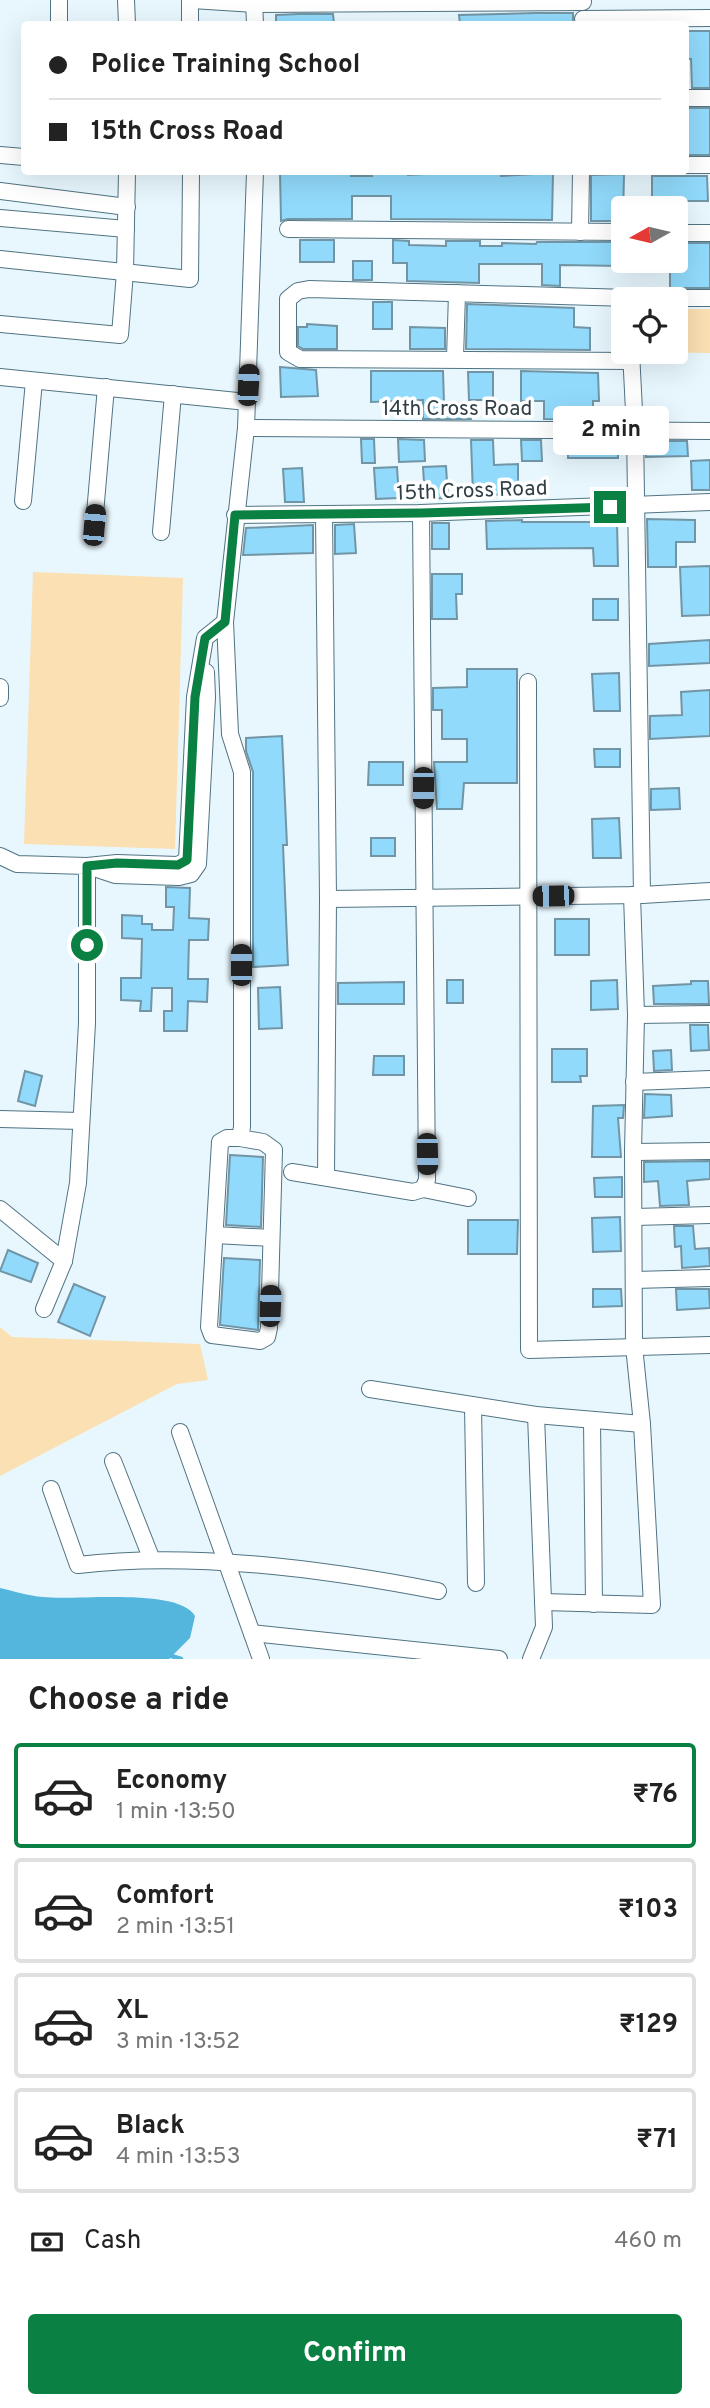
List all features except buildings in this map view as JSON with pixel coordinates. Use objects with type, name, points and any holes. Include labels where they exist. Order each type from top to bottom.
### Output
[{"type":"street","points":[[59,0],[59,21]]},
{"type":"street","points":[[126,0],[127,21]]},
{"type":"street","points":[[190,21],[191,0],[583,1],[583,21]]},
{"type":"street","points":[[255,2],[255,21]]},
{"type":"street","points":[[615,21],[710,18]]},
{"type":"street","points":[[689,99],[710,98]]},
{"type":"street","points":[[0,155],[21,157]]},
{"type":"street","points":[[689,165],[710,165]]},
{"type":"street","points":[[0,324],[120,335],[125,272],[127,175]]},
{"type":"street","points":[[0,259],[190,279],[191,175]]},
{"type":"street","points":[[240,1138],[242,772],[230,734],[225,622],[246,428],[255,175]]},
{"type":"street","points":[[580,232],[581,175]]},
{"type":"street","points":[[0,191],[127,207]]},
{"type":"street","points":[[0,218],[126,229]]},
{"type":"street","points":[[288,229],[611,232]]},
{"type":"street","points":[[688,233],[710,233]]},
{"type":"street","points":[[611,297],[309,289],[298,290],[288,299],[288,352],[300,359],[611,356]]},
{"type":"street","points":[[455,358],[457,293]]},
{"type":"street","points":[[688,298],[710,298]]},
{"type":"street","points":[[543,1602],[652,1605],[642,1424],[634,1346],[633,1152],[637,895],[636,506],[632,364]]},
{"type":"street","points":[[0,377],[247,402]]},
{"type":"street","points":[[23,501],[34,381]]},
{"type":"street","points":[[94,525],[106,387]]},
{"type":"street","points":[[161,532],[173,394]]},
{"type":"street","name":"14th Cross Road","points":[[246,428],[710,431]]},
{"type":"street","name":"15th Cross Road","points":[[235,515],[421,513],[710,502]]},
{"type":"street","points":[[421,513],[427,1180],[423,1189]]},
{"type":"street","points":[[324,514],[328,899],[327,1177]]},
{"type":"street","points":[[0,856],[17,864],[87,866],[115,875],[179,877],[191,874],[198,864],[207,697],[205,638],[225,622]]},
{"type":"street","points":[[528,682],[529,1350],[710,1345]]},
{"type":"street","points":[[0,687],[0,698]]},
{"type":"street","points":[[44,1309],[64,1261],[78,1183],[87,1023],[87,866]]},
{"type":"street","points":[[328,899],[637,895],[710,891]]},
{"type":"street","points":[[636,1015],[710,1014]]},
{"type":"street","points":[[634,1082],[710,1079]]},
{"type":"street","points":[[0,1119],[81,1121]]},
{"type":"street","points":[[227,1138],[240,1138],[263,1142],[274,1150],[269,1328],[267,1337],[260,1341],[212,1335],[209,1326],[220,1142],[227,1138]]},
{"type":"street","points":[[633,1152],[710,1151]]},
{"type":"street","points":[[292,1172],[413,1192],[423,1189],[468,1198]]},
{"type":"street","points":[[0,1209],[64,1261]]},
{"type":"street","points":[[635,1217],[710,1215]]},
{"type":"street","points":[[215,1235],[271,1238]]},
{"type":"street","points":[[634,1280],[710,1278]]},
{"type":"street","points":[[370,1389],[536,1415],[642,1424]]},
{"type":"street","points":[[473,1406],[475,1583]]},
{"type":"street","points":[[531,1659],[544,1627],[536,1415]]},
{"type":"street","points":[[592,1420],[594,1604]]},
{"type":"street","points":[[180,1432],[261,1659]]},
{"type":"street","points":[[113,1461],[152,1560]]},
{"type":"street","points":[[51,1489],[78,1564],[117,1560],[227,1563],[371,1578],[438,1591]]},
{"type":"street","points":[[252,1633],[499,1659]]},
{"type":"shaded area","points":[[688,309],[710,309],[710,353],[688,353]]},
{"type":"shaded area","points":[[33,572],[183,578],[175,849],[24,844]]},
{"type":"shaded area","points":[[0,1327],[12,1337],[200,1344],[208,1380],[177,1384],[0,1476]]},
{"type":"water","points":[[0,1588],[43,1597],[125,1597],[169,1601],[185,1607],[195,1616],[190,1638],[169,1659],[0,1659]]},
{"type":"waterway","points":[[168,1655],[181,1659]]},
{"type":"route","points":[[87,945],[87,866],[117,863],[181,865],[187,860],[195,697],[205,638],[225,622],[235,515],[610,507]]}]
